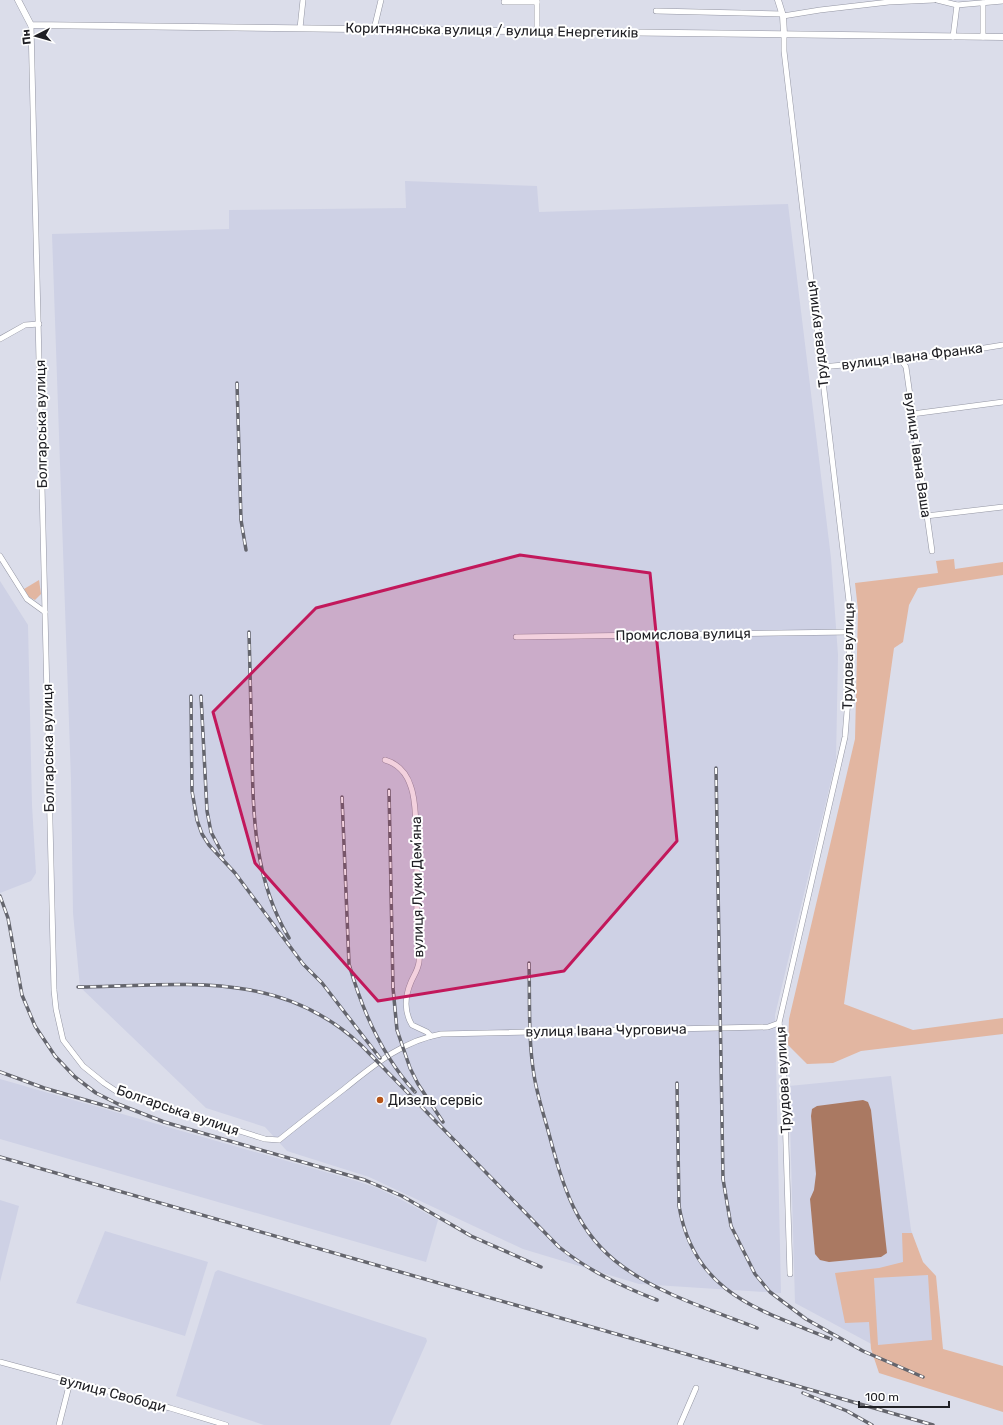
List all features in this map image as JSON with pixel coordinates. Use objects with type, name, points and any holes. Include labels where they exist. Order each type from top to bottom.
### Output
[{"type":"street","points":[[18,0],[30,26]]},
{"type":"street","points":[[300,28],[303,0]]},
{"type":"street","points":[[374,29],[381,0]]},
{"type":"street","points":[[778,0],[783,15],[784,34]]},
{"type":"street","points":[[656,11],[783,15],[889,1],[934,0]]},
{"type":"street","points":[[938,0],[957,5],[1003,1]]},
{"type":"street","points":[[504,2],[537,1],[537,31]]},
{"type":"street","points":[[983,3],[983,37]]},
{"type":"street","points":[[953,36],[957,5]]},
{"type":"street","name":"Коритнянська вулиця / вулиця Енергетиків","points":[[30,26],[1003,37]]},
{"type":"street","name":"Болгарська вулиця","points":[[30,26],[39,324],[54,990],[56,1009],[63,1040],[83,1066],[116,1091],[265,1139],[279,1140],[377,1062],[417,1040],[431,1036]]},
{"type":"street","name":"Трудова вулиця","points":[[784,34],[784,51],[821,367],[848,579],[850,632],[845,738],[779,1023],[784,1067],[790,1274]]},
{"type":"street","points":[[0,339],[25,325],[39,324]]},
{"type":"street","name":"вулиця Івана Франка","points":[[821,367],[901,360],[1003,345]]},
{"type":"street","name":"вулиця Івана Ваша","points":[[901,360],[906,367],[932,551]]},
{"type":"street","points":[[912,414],[1003,402]]},
{"type":"street","points":[[926,516],[1003,507]]},
{"type":"street","points":[[0,556],[27,599],[45,612]]},
{"type":"street","name":"Промислова вулиця","points":[[516,637],[850,632]]},
{"type":"street","name":"вулиця Луки Демʼяна","points":[[385,760],[393,762],[400,767],[411,786],[414,802],[417,848],[419,962],[417,970],[410,982],[406,1002],[406,1011],[412,1025],[427,1032],[431,1036]]},
{"type":"street","name":"вулиця Івана Чурговича","points":[[431,1036],[448,1034],[768,1027],[779,1023]]},
{"type":"street","name":"вулиця Свободи","points":[[0,1362],[170,1408],[226,1425]]},
{"type":"street","points":[[59,1425],[70,1382]]},
{"type":"street","points":[[680,1425],[696,1388]]},
{"type":"highlighted area","points":[[520,555],[650,573],[677,841],[564,971],[378,1001],[255,863],[213,712],[316,608]]},
{"type":"shaded area","points":[[405,181],[537,186],[539,212],[788,204],[831,558],[838,655],[836,760],[775,1015],[781,1293],[639,1284],[523,1249],[369,1177],[287,1151],[265,1127],[206,1108],[80,987],[73,913],[71,780],[52,234],[229,229],[229,210],[406,208]]},
{"type":"shaded area","points":[[954,559],[955,569],[1003,562],[1003,575],[918,588],[909,605],[903,642],[894,648],[844,1004],[913,1030],[1003,1018],[1003,1034],[861,1051],[833,1063],[807,1064],[788,1045],[789,1019],[855,739],[858,610],[855,583],[938,573],[936,561]]},
{"type":"shaded area","points":[[39,580],[41,594],[35,600],[29,597],[24,589]]},
{"type":"shaded area","points":[[0,581],[28,625],[32,805],[36,873],[31,881],[0,893]]},
{"type":"shaded area","points":[[891,1076],[911,1230],[921,1262],[934,1277],[938,1346],[877,1347],[795,1303],[789,1086]]},
{"type":"shaded area","points":[[0,1079],[377,1188],[438,1220],[426,1262],[0,1139]]},
{"type":"shaded area","points":[[863,1100],[868,1102],[871,1110],[887,1253],[881,1257],[829,1262],[820,1260],[815,1254],[810,1199],[814,1190],[816,1174],[811,1116],[812,1109],[817,1106]]},
{"type":"shaded area","points":[[0,1200],[19,1206],[0,1282]]},
{"type":"shaded area","points":[[105,1231],[208,1262],[185,1336],[76,1303]]},
{"type":"shaded area","points":[[902,1233],[912,1233],[923,1262],[936,1276],[943,1349],[1003,1366],[1003,1412],[879,1373],[871,1349],[869,1322],[845,1323],[835,1273],[879,1268],[903,1262]],"holes":[[[928,1275],[932,1340],[878,1345],[874,1278]]]},
{"type":"shaded area","points":[[218,1270],[426,1338],[427,1341],[390,1425],[264,1425],[176,1396],[215,1272]]},
{"type":"railway","points":[[237,383],[241,520],[246,550]]},
{"type":"railway","points":[[249,632],[253,799],[258,847],[262,870],[269,893],[277,916],[289,938]]},
{"type":"railway","points":[[191,696],[192,791],[197,820],[202,834],[209,845],[235,873],[303,964],[322,983],[380,1058]]},
{"type":"railway","points":[[201,696],[207,811],[211,832],[223,855]]},
{"type":"railway","points":[[716,768],[723,1179],[731,1226],[755,1274],[770,1292],[806,1319],[863,1351],[923,1377]]},
{"type":"railway","points":[[389,790],[393,988],[397,1030],[410,1068],[418,1084],[443,1122]]},
{"type":"railway","points":[[342,797],[349,964],[360,998],[374,1032],[403,1078],[415,1092]]},
{"type":"railway","points":[[0,896],[8,918],[22,995],[35,1026],[55,1056],[75,1077],[96,1093],[118,1104],[164,1122],[365,1180],[402,1196],[471,1236],[541,1267]]},
{"type":"railway","points":[[529,963],[530,1033],[535,1082],[560,1172],[566,1190],[582,1223],[593,1239],[606,1253],[637,1276],[670,1294],[757,1328]]},
{"type":"railway","points":[[78,987],[154,985],[227,987],[262,993],[296,1003],[329,1020],[361,1045],[559,1247],[570,1256],[594,1271],[657,1300]]},
{"type":"railway","points":[[0,1072],[44,1088],[120,1110]]},
{"type":"railway","points":[[677,1083],[679,1206],[687,1236],[699,1260],[715,1279],[734,1295],[779,1318],[831,1339]]},
{"type":"railway","points":[[0,1157],[933,1425]]},
{"type":"railway","points":[[803,1393],[847,1411],[872,1425]]},
{"type":"place","name":"Дизель сервіс","points":[[380,1100]]}]
